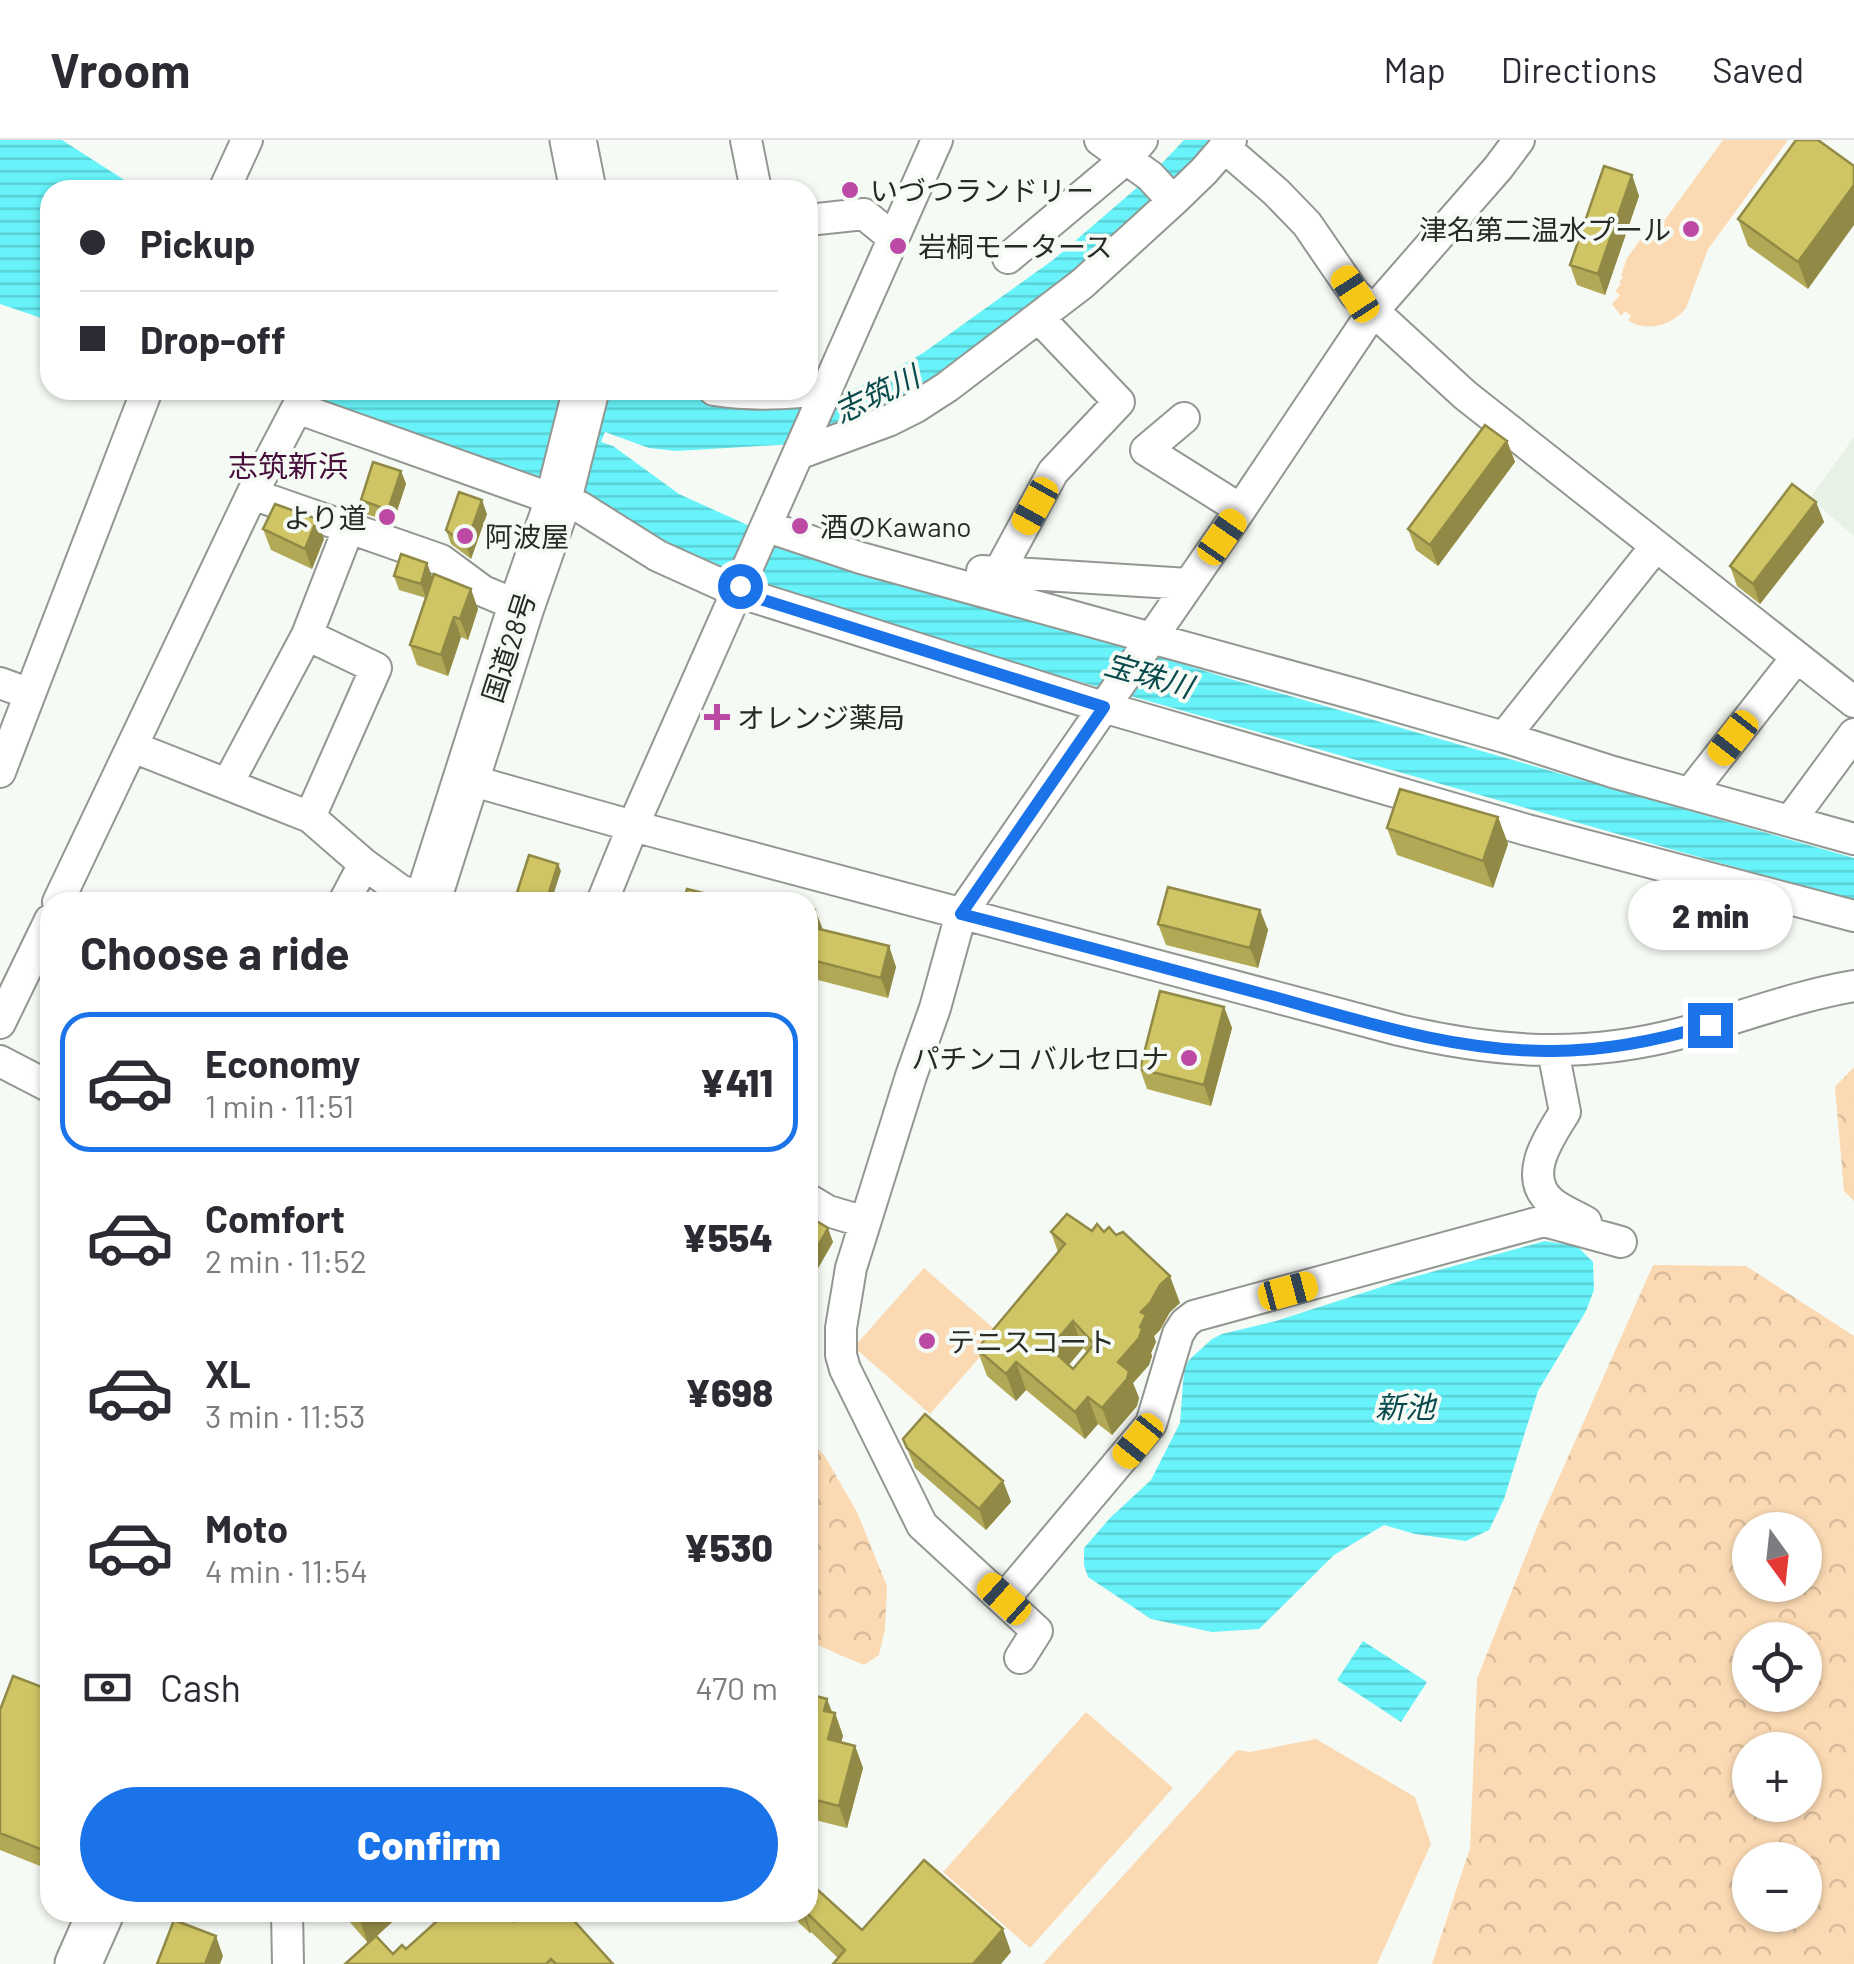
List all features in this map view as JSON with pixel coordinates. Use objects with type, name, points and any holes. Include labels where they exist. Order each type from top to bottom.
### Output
[{"type":"highway","points":[[573,140],[581,180]]},
{"type":"highway","name":"国道28号","points":[[431,892],[558,498],[583,400]]},
{"type":"highway","points":[[78,1964],[97,1922]]},
{"type":"street","points":[[229,180],[248,140]]},
{"type":"street","points":[[746,140],[754,180]]},
{"type":"street","points":[[606,892],[938,140]]},
{"type":"street","points":[[1100,140],[1139,158],[1173,201]]},
{"type":"street","points":[[1020,1658],[1037,1632],[922,1525],[842,1355],[841,1328],[851,1268],[935,1008],[961,914],[1374,310],[1520,140]]},
{"type":"street","points":[[800,451],[872,428],[947,387],[1082,284],[1173,201],[1228,144],[1307,224],[1355,294],[1465,395],[1854,702]]},
{"type":"street","points":[[1008,258],[1139,158]]},
{"type":"street","points":[[818,219],[864,214],[893,238]]},
{"type":"street","points":[[999,572],[1053,472],[1119,402],[1039,318]]},
{"type":"street","points":[[818,393],[825,392]]},
{"type":"street","points":[[0,772],[143,400]]},
{"type":"street","points":[[63,892],[252,494],[297,408],[580,506],[658,556],[739,589],[1105,705],[1527,830],[1854,916]]},
{"type":"street","points":[[1184,418],[1146,450],[1240,509]]},
{"type":"street","points":[[252,494],[441,560],[483,591],[520,607]]},
{"type":"street","points":[[228,783],[306,634],[349,527]]},
{"type":"street","points":[[768,527],[1148,642],[1504,737],[1613,772],[1854,839]]},
{"type":"street","points":[[1504,737],[1656,546]]},
{"type":"street","points":[[932,576],[938,568],[1188,584]]},
{"type":"street","points":[[306,634],[376,668],[310,817]]},
{"type":"street","points":[[1690,793],[1797,657]]},
{"type":"street","points":[[0,683],[30,694]]},
{"type":"street","points":[[1790,821],[1854,734]]},
{"type":"street","points":[[134,746],[310,817],[364,864],[405,892]]},
{"type":"street","points":[[466,779],[961,914],[1428,1037],[1476,1046],[1553,1052],[1605,1048],[1680,1034],[1854,986]]},
{"type":"street","points":[[349,892],[364,864]]},
{"type":"street","points":[[0,1023],[40,941]]},
{"type":"street","points":[[1004,1599],[1152,1424],[1178,1334],[1194,1316],[1540,1222],[1621,1242],[1556,1205],[1541,1188],[1540,1155],[1565,1112],[1553,1052]]},
{"type":"street","points":[[0,1061],[40,1081]]},
{"type":"street","points":[[818,1206],[866,1222]]},
{"type":"street","points":[[287,1922],[288,1964]]},
{"type":"shaded area","points":[[1854,437],[1854,536],[1810,498]]},
{"type":"green space","name":"津名第二温水プール","points":[[1723,140],[1788,140],[1708,249],[1686,308],[1659,325],[1628,321],[1631,316],[1625,311],[1621,316],[1612,304],[1620,295],[1615,291],[1621,284],[1627,258],[1641,239],[1648,243]]},
{"type":"green space","points":[[1854,1067],[1854,1201],[1844,1191],[1835,1087]]},
{"type":"green space","points":[[1653,1265],[1746,1266],[1854,1336],[1854,1964],[1432,1964],[1470,1848],[1477,1679],[1538,1525]]},
{"type":"green space","name":"テニスコート","points":[[924,1268],[1000,1334],[930,1414],[854,1347]]},
{"type":"green space","points":[[818,1449],[857,1512],[887,1586],[879,1655],[864,1665],[818,1645]]},
{"type":"green space","points":[[1086,1712],[1173,1788],[1030,1948],[943,1872]]},
{"type":"green space","points":[[1316,1739],[1415,1797],[1431,1844],[1377,1964],[1043,1964],[1237,1750],[1250,1752]]},
{"type":"water","points":[[0,140],[62,140],[124,180],[40,180],[40,318],[0,304]]},
{"type":"water","points":[[1184,140],[1224,140],[1202,165],[928,394],[795,444],[676,451],[649,448],[605,432],[601,442],[613,446],[679,494],[776,538],[1234,680],[1854,858],[1854,901],[1081,682],[730,578],[584,503],[485,459],[293,400],[811,401],[841,395],[923,353],[1053,260],[1147,179]]},
{"type":"water","name":"新池","points":[[1545,1241],[1577,1246],[1593,1262],[1594,1290],[1586,1311],[1538,1391],[1504,1499],[1489,1530],[1466,1541],[1384,1525],[1334,1555],[1259,1629],[1212,1632],[1151,1619],[1088,1577],[1084,1548],[1151,1480],[1180,1423],[1184,1370],[1212,1339]]},
{"type":"water","points":[[1363,1641],[1427,1682],[1401,1722],[1337,1680]]},
{"type":"building","points":[[1796,140],[1818,140],[1854,166],[1854,185],[1798,262],[1738,219]]},
{"type":"building","points":[[1604,166],[1632,175],[1598,274],[1570,265]]},
{"type":"building","points":[[1485,425],[1507,441],[1430,545],[1408,529]]},
{"type":"building","points":[[373,462],[401,471],[388,510],[361,500]]},
{"type":"building","points":[[1792,484],[1816,502],[1753,584],[1730,566]]},
{"type":"building","points":[[459,492],[482,500],[466,545],[446,530]]},
{"type":"building","points":[[275,504],[317,519],[305,549],[263,529]]},
{"type":"building","points":[[401,554],[427,563],[421,584],[394,576]]},
{"type":"building","points":[[434,574],[471,589],[460,619],[454,617],[441,655],[410,645]]},
{"type":"building","points":[[1400,789],[1498,817],[1483,861],[1387,828]]},
{"type":"building","points":[[529,855],[558,864],[549,892],[517,892]]},
{"type":"building","points":[[1168,887],[1260,910],[1250,948],[1158,924]]},
{"type":"building","points":[[818,929],[889,946],[881,978],[818,962]]},
{"type":"building","name":"パチンコ バルセロナ","points":[[1160,991],[1224,1007],[1204,1085],[1140,1069]]},
{"type":"building","points":[[1067,1214],[1092,1231],[1097,1224],[1104,1232],[1109,1227],[1116,1235],[1123,1232],[1170,1276],[1141,1312],[1146,1315],[1139,1338],[1118,1362],[1129,1371],[1127,1379],[1102,1408],[1088,1397],[1075,1412],[1016,1362],[1006,1374],[977,1349],[1065,1244],[1051,1232]],"holes":[[[1073,1321],[1094,1344],[1073,1369],[1050,1348]]]},
{"type":"building","points":[[818,1222],[828,1228],[818,1246]]},
{"type":"building","points":[[925,1414],[1003,1481],[979,1509],[907,1448],[903,1439]]},
{"type":"building","points":[[13,1676],[40,1686],[40,1849],[0,1833],[0,1710]]},
{"type":"building","points":[[818,1697],[827,1699],[824,1711],[835,1713],[828,1739],[855,1746],[839,1806],[818,1801]]},
{"type":"building","points":[[924,1860],[1003,1929],[973,1964],[833,1964],[845,1950],[816,1922],[818,1890],[862,1930]]},
{"type":"building","points":[[173,1922],[216,1936],[205,1964],[157,1964]]},
{"type":"building","points":[[436,1922],[575,1922],[613,1964],[556,1964],[551,1959],[546,1964],[345,1964],[376,1936],[393,1954],[402,1945],[406,1949]]},
{"type":"place","name":"いづつランドリー","points":[[850,190]]},
{"type":"place","name":"津名第二温水プール","points":[[1691,229]]},
{"type":"place","name":"岩桐モータース","points":[[898,246]]},
{"type":"place","name":"より道","points":[[387,517]]},
{"type":"place","name":"酒のKawano","points":[[800,526]]},
{"type":"place","name":"阿波屋","points":[[465,536]]},
{"type":"place","name":"オレンジ薬局","points":[[717,717]]},
{"type":"place","name":"パチンコ バルセロナ","points":[[1189,1058]]},
{"type":"place","name":"テニスコート","points":[[927,1341]]},
{"type":"district","name":"志筑新浜","points":[[288,465]]},
{"type":"route","points":[[740,586],[738,592],[1104,707],[961,914],[1399,1030],[1476,1046],[1553,1052],[1605,1048],[1710,1025]]},
{"type":"water label","name":"志筑川","points":[[876,393]]},
{"type":"water label","name":"宝珠川","points":[[1149,674]]}]
